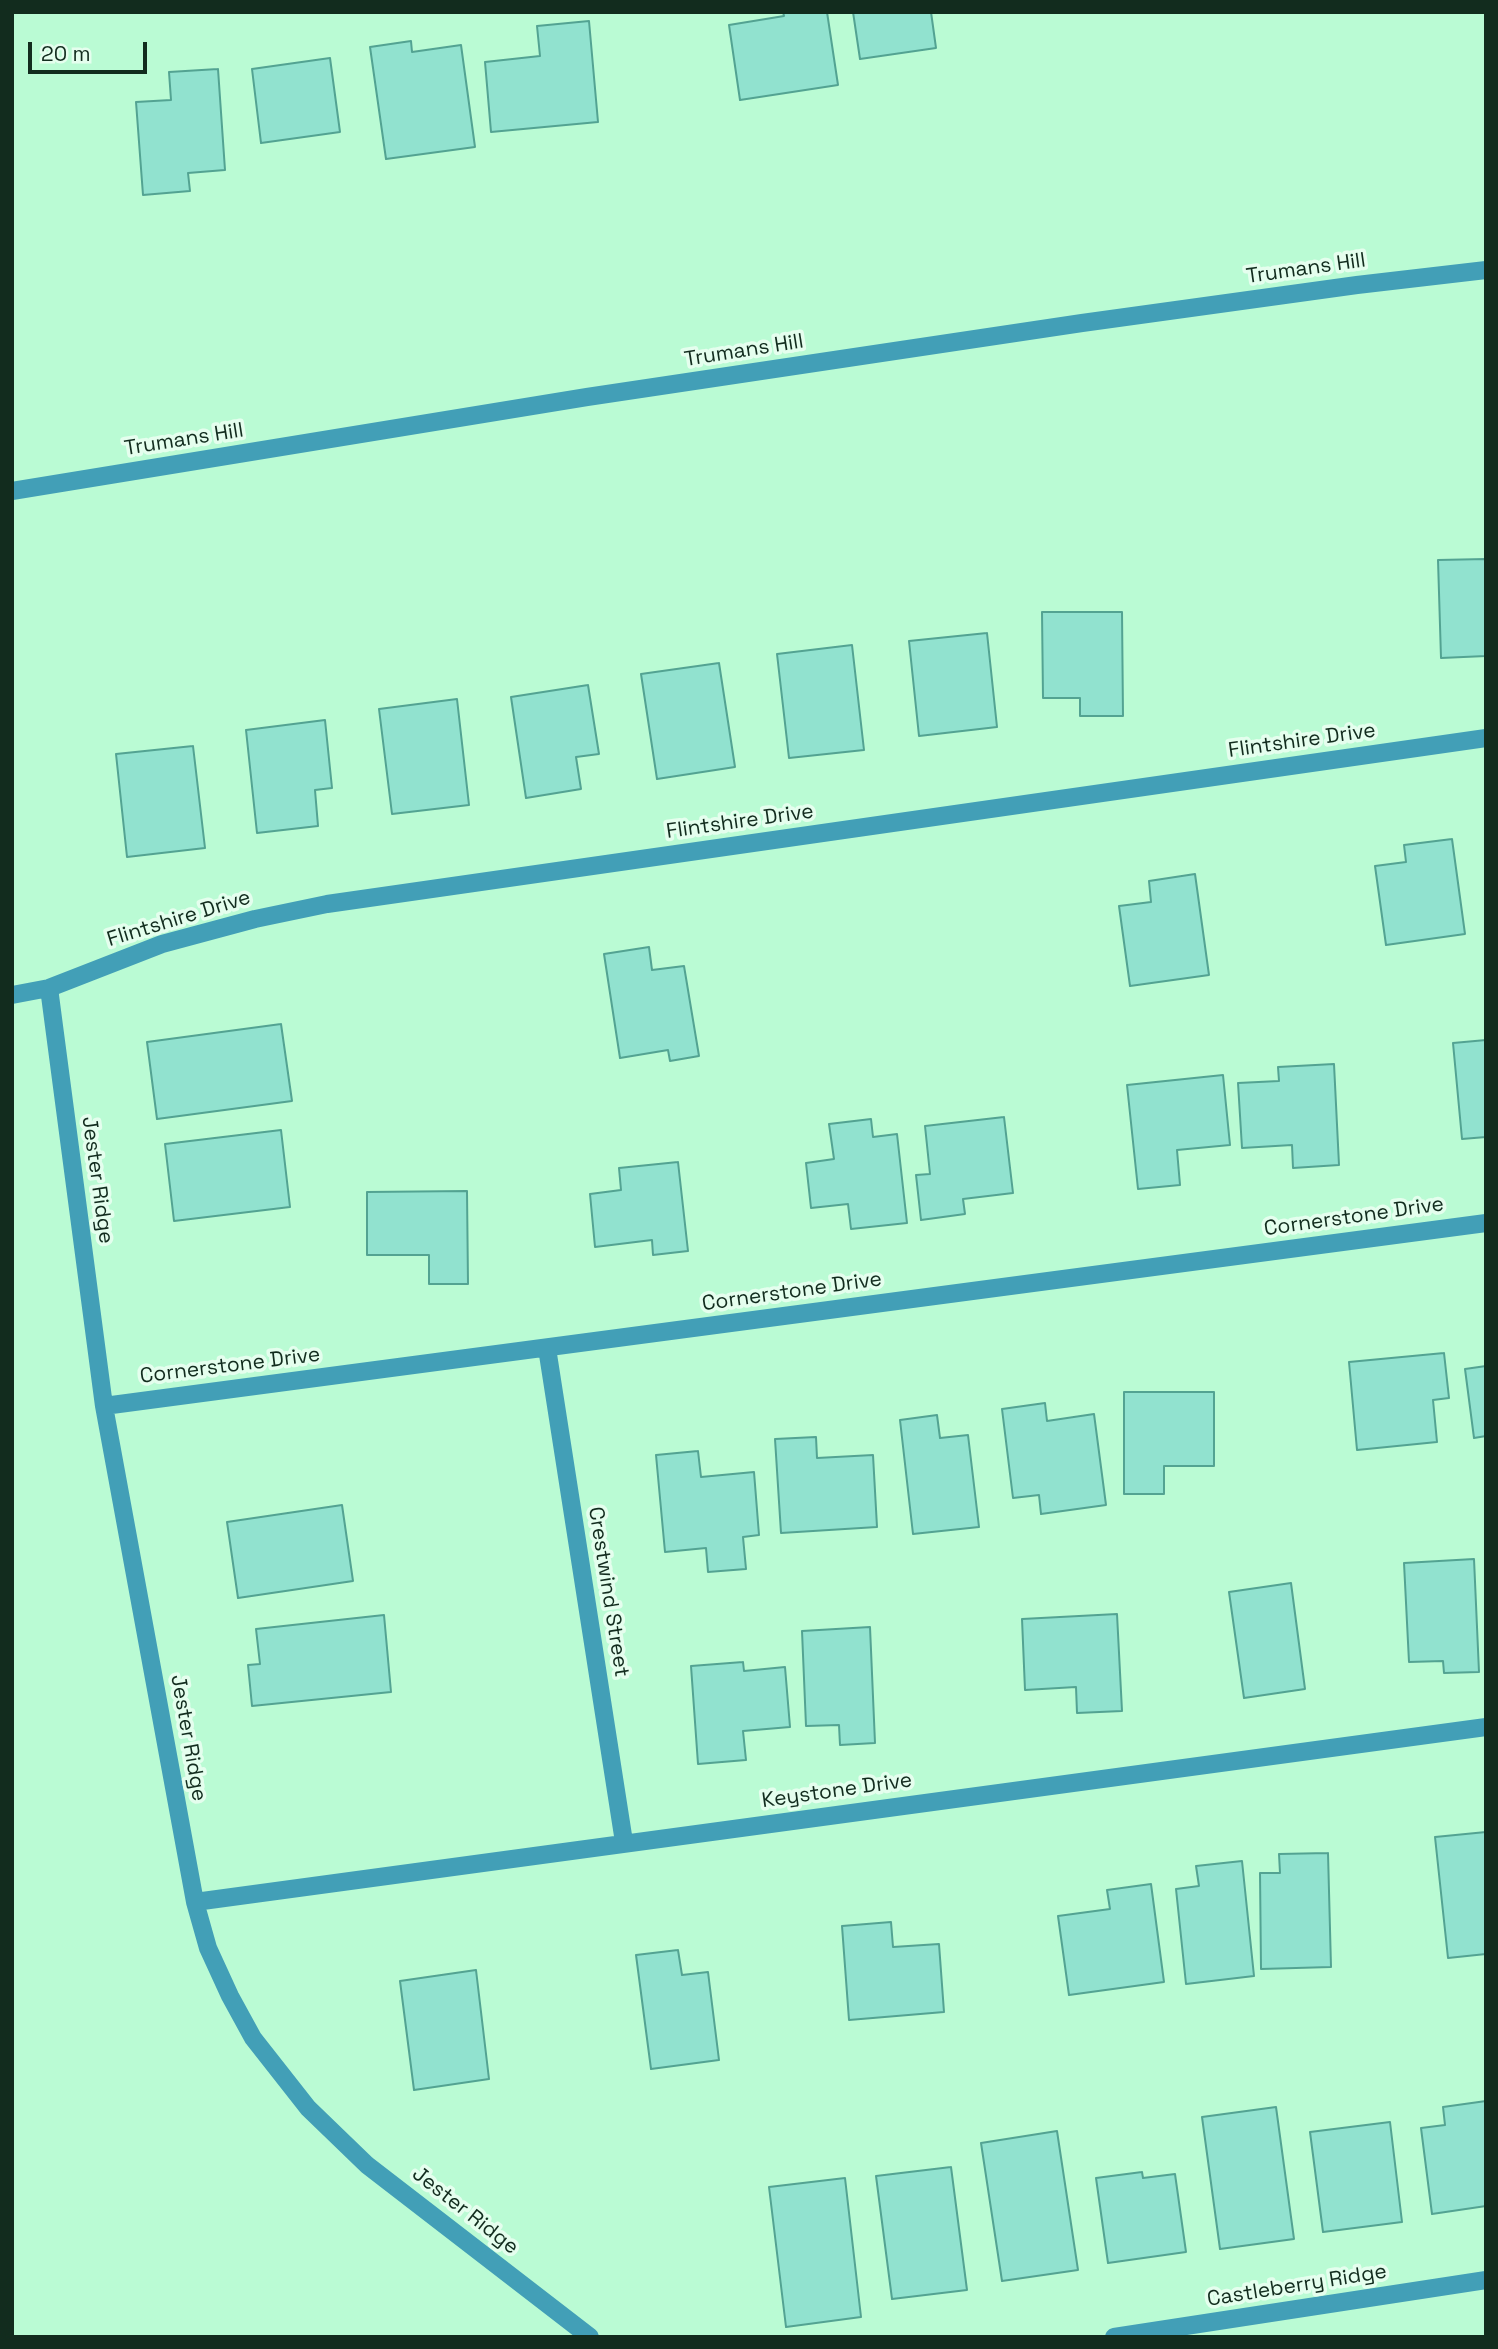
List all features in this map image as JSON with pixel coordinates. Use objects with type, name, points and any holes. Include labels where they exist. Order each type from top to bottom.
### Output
[{"type":"street","name":"Trumans Hill","points":[[12,491],[587,397],[1343,286],[1486,270]]},
{"type":"street","name":"Flintshire Drive","points":[[12,996],[49,988],[162,944],[254,919],[327,904],[1486,738]]},
{"type":"street","name":"Jester Ridge","points":[[49,988],[104,1406],[195,1902],[208,1948],[253,2038],[308,2108],[367,2165],[590,2337]]},
{"type":"street","name":"Cornerstone Drive","points":[[104,1406],[1486,1223]]},
{"type":"street","name":"Crestwind Street","points":[[547,1348],[624,1842]]},
{"type":"street","name":"Keystone Drive","points":[[195,1902],[1486,1727]]},
{"type":"street","name":"Castleberry Ridge","points":[[1114,2337],[1486,2280]]},
{"type":"building","points":[[783,12],[827,12],[838,85],[740,100],[729,25],[784,16]]},
{"type":"building","points":[[853,12],[931,12],[936,48],[860,59]]},
{"type":"building","points":[[589,21],[598,122],[491,132],[485,62],[540,56],[537,26]]},
{"type":"building","points":[[411,41],[412,52],[461,45],[475,147],[386,159],[370,47]]},
{"type":"building","points":[[330,58],[340,132],[261,143],[252,69]]},
{"type":"building","points":[[218,69],[225,170],[188,173],[190,191],[143,195],[136,102],[171,100],[169,72]]},
{"type":"building","points":[[1486,559],[1486,656],[1441,658],[1438,560]]},
{"type":"building","points":[[1042,612],[1122,612],[1123,716],[1080,716],[1080,698],[1043,698]]},
{"type":"building","points":[[987,633],[997,727],[919,736],[909,641]]},
{"type":"building","points":[[852,645],[864,750],[789,758],[777,654]]},
{"type":"building","points":[[719,663],[735,767],[657,779],[641,674]]},
{"type":"building","points":[[588,685],[599,754],[576,757],[581,789],[526,798],[511,697]]},
{"type":"building","points":[[457,699],[469,805],[392,814],[379,709]]},
{"type":"building","points":[[325,720],[332,788],[315,790],[318,826],[257,833],[246,730]]},
{"type":"building","points":[[193,746],[205,848],[127,857],[116,754]]},
{"type":"building","points":[[1452,839],[1465,934],[1386,945],[1375,866],[1406,862],[1404,845]]},
{"type":"building","points":[[1195,874],[1209,975],[1130,986],[1119,906],[1151,902],[1149,881]]},
{"type":"building","points":[[649,947],[652,970],[684,966],[699,1056],[670,1061],[668,1050],[620,1058],[604,954]]},
{"type":"building","points":[[281,1024],[292,1101],[157,1119],[147,1042]]},
{"type":"building","points":[[1486,1040],[1486,1137],[1462,1139],[1453,1043]]},
{"type":"building","points":[[1334,1064],[1339,1165],[1293,1168],[1292,1145],[1242,1148],[1238,1083],[1279,1081],[1278,1067]]},
{"type":"building","points":[[1223,1075],[1230,1145],[1177,1150],[1180,1185],[1138,1189],[1127,1085]]},
{"type":"building","points":[[1004,1117],[1013,1193],[963,1199],[965,1214],[921,1220],[916,1175],[930,1174],[925,1126]]},
{"type":"building","points":[[871,1119],[873,1137],[897,1134],[907,1223],[851,1229],[848,1204],[811,1208],[806,1163],[834,1159],[829,1124]]},
{"type":"building","points":[[281,1130],[290,1207],[174,1221],[165,1144]]},
{"type":"building","points":[[678,1162],[688,1251],[653,1255],[652,1240],[595,1247],[590,1194],[621,1190],[619,1168]]},
{"type":"building","points":[[467,1191],[468,1284],[429,1284],[429,1255],[367,1255],[367,1192]]},
{"type":"building","points":[[1444,1353],[1449,1398],[1433,1400],[1437,1442],[1357,1450],[1349,1362]]},
{"type":"building","points":[[1486,1366],[1486,1436],[1474,1438],[1465,1369]]},
{"type":"building","points":[[1124,1392],[1214,1392],[1214,1466],[1164,1466],[1164,1494],[1124,1494]]},
{"type":"building","points":[[1045,1403],[1047,1421],[1094,1414],[1106,1505],[1041,1514],[1039,1495],[1013,1498],[1002,1409]]},
{"type":"building","points":[[937,1415],[940,1438],[968,1435],[979,1527],[913,1534],[900,1420]]},
{"type":"building","points":[[816,1437],[817,1458],[873,1455],[877,1527],[781,1533],[775,1439]]},
{"type":"building","points":[[698,1451],[701,1477],[754,1472],[759,1535],[743,1537],[746,1569],[708,1572],[706,1548],[665,1552],[656,1455]]},
{"type":"building","points":[[342,1505],[353,1581],[238,1598],[227,1522]]},
{"type":"building","points":[[1474,1559],[1479,1672],[1444,1673],[1443,1661],[1409,1662],[1404,1563]]},
{"type":"building","points":[[1291,1583],[1305,1689],[1244,1698],[1229,1592]]},
{"type":"building","points":[[1117,1614],[1122,1711],[1077,1713],[1076,1687],[1025,1690],[1022,1619]]},
{"type":"building","points":[[384,1615],[391,1692],[252,1706],[248,1665],[260,1664],[256,1629]]},
{"type":"building","points":[[870,1627],[875,1743],[840,1745],[839,1725],[806,1726],[802,1631]]},
{"type":"building","points":[[743,1662],[744,1671],[785,1667],[790,1727],[743,1731],[746,1760],[698,1764],[691,1666]]},
{"type":"building","points":[[1486,1832],[1486,1954],[1448,1958],[1435,1837]]},
{"type":"building","points":[[1328,1853],[1331,1967],[1261,1969],[1260,1873],[1280,1873],[1279,1854]]},
{"type":"building","points":[[1242,1861],[1254,1976],[1186,1984],[1176,1889],[1199,1886],[1196,1866]]},
{"type":"building","points":[[1151,1884],[1164,1982],[1069,1995],[1058,1916],[1110,1909],[1107,1890]]},
{"type":"building","points":[[891,1922],[893,1947],[939,1944],[944,2012],[849,2020],[842,1926]]},
{"type":"building","points":[[678,1950],[682,1975],[708,1972],[719,2060],[651,2069],[636,1955]]},
{"type":"building","points":[[476,1970],[489,2079],[414,2090],[400,1981]]},
{"type":"building","points":[[1486,2101],[1486,2206],[1432,2214],[1421,2128],[1445,2125],[1443,2107]]},
{"type":"building","points":[[1276,2107],[1294,2239],[1220,2249],[1202,2117]]},
{"type":"building","points":[[1390,2122],[1402,2222],[1323,2232],[1310,2132]]},
{"type":"building","points":[[1057,2131],[1078,2270],[1002,2281],[981,2143]]},
{"type":"building","points":[[951,2167],[967,2290],[892,2299],[876,2176]]},
{"type":"building","points":[[1142,2172],[1143,2178],[1175,2174],[1186,2252],[1108,2263],[1096,2178]]},
{"type":"building","points":[[845,2178],[861,2317],[786,2327],[769,2187]]}]
